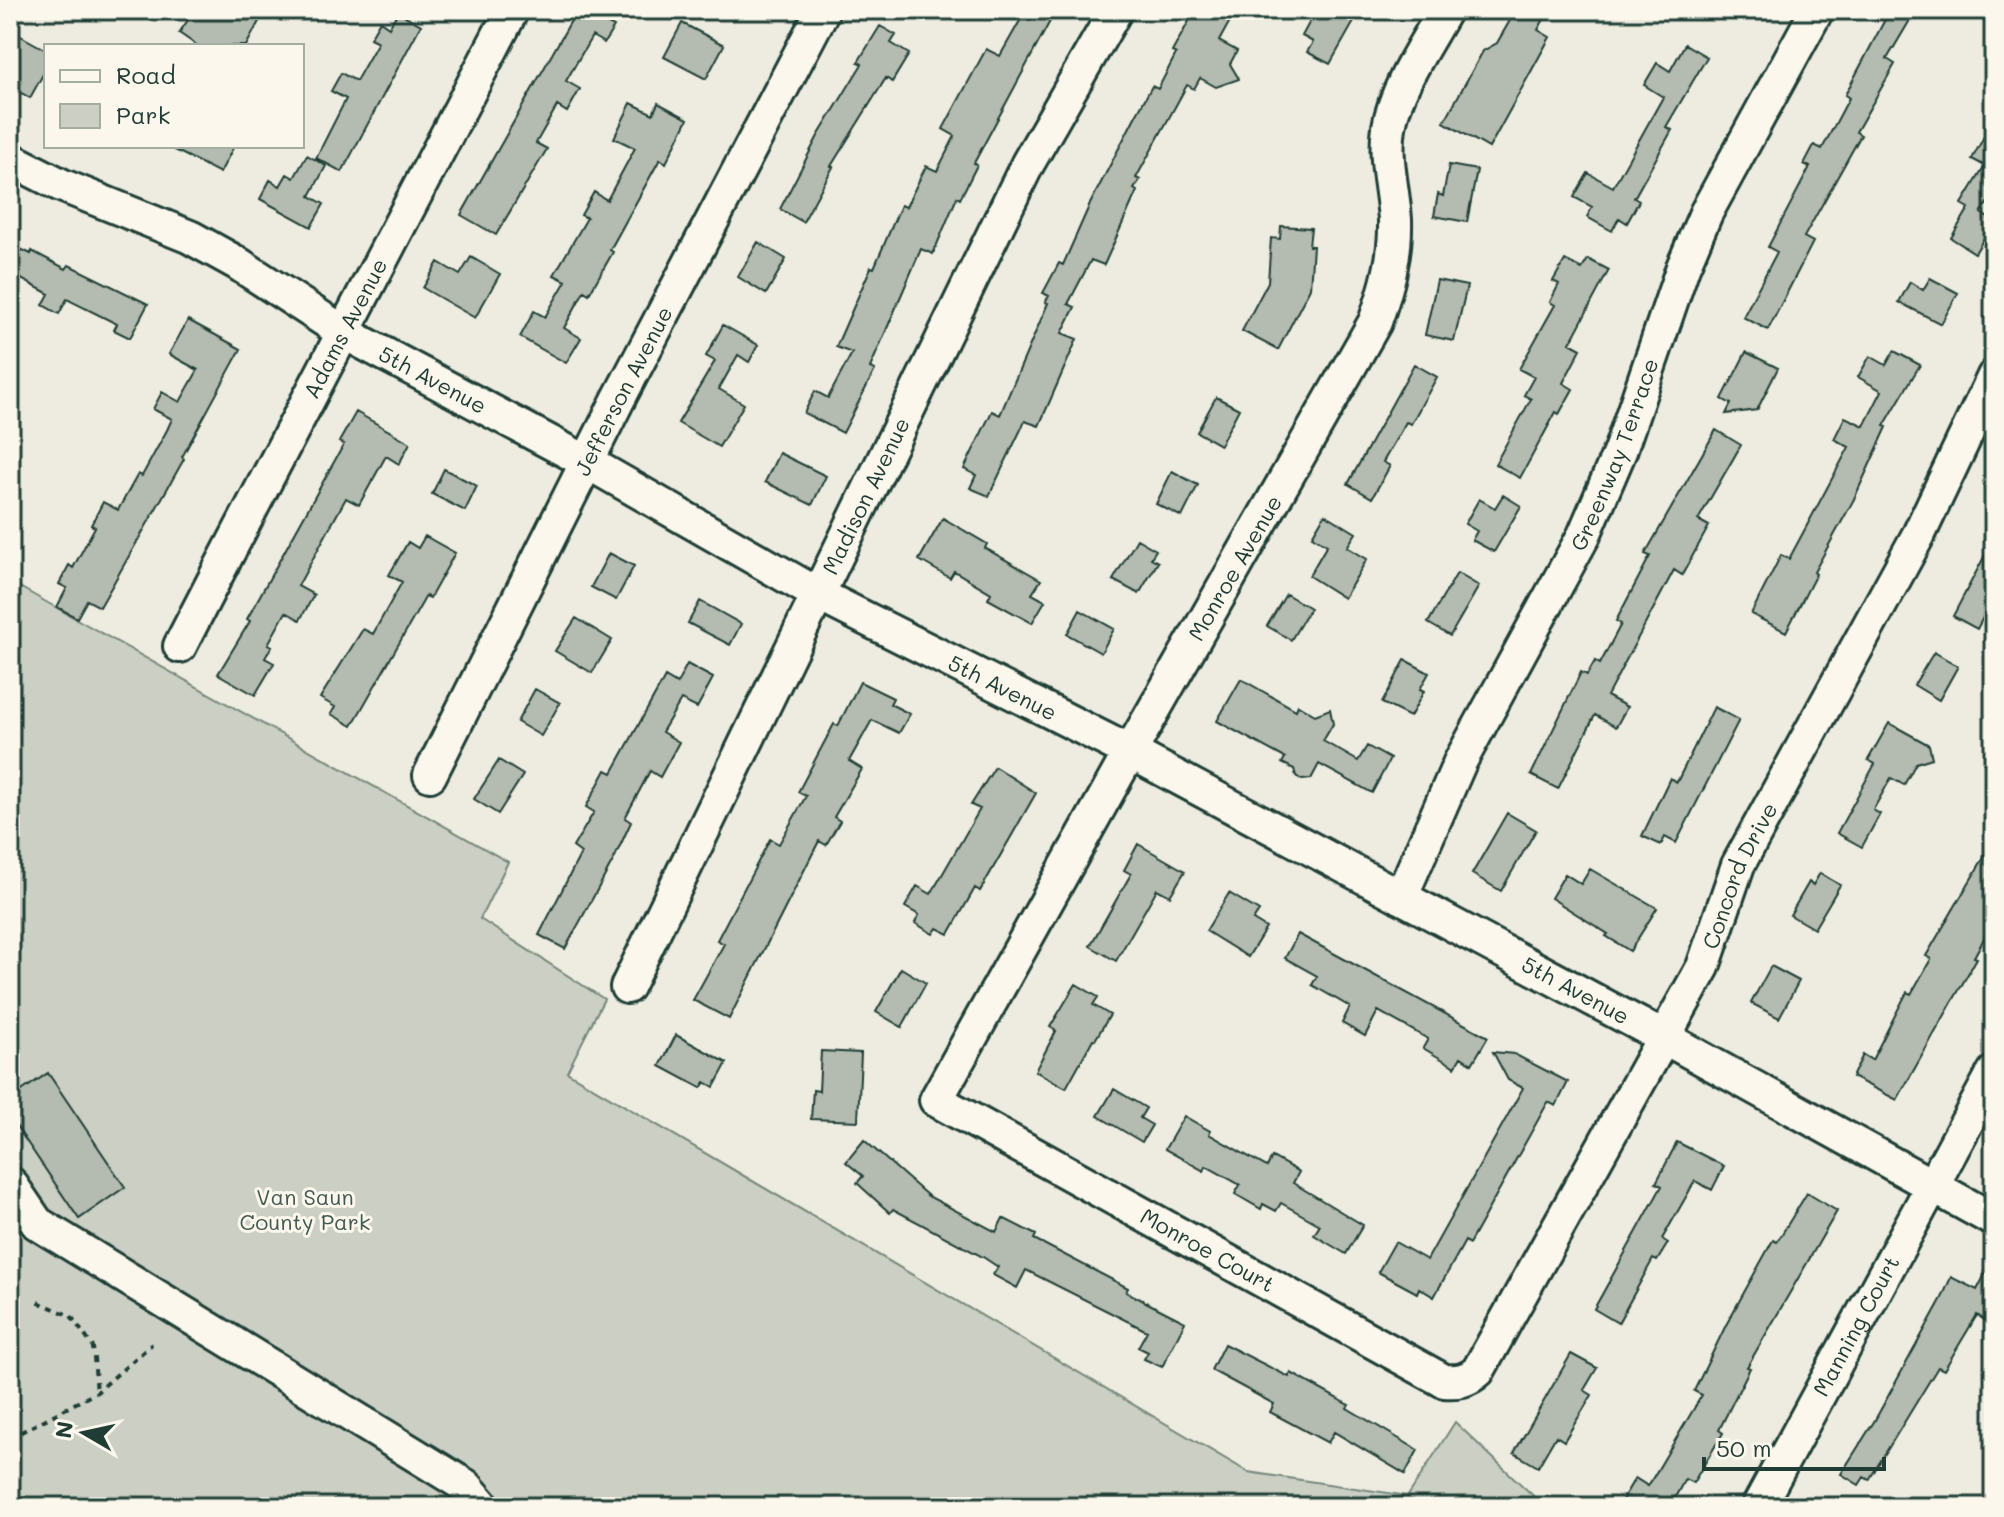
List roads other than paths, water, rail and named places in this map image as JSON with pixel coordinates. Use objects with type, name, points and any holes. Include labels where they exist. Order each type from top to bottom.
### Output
[{"type":"street","name":"Adams Avenue","points":[[180,646],[512,10]]},
{"type":"street","name":"Jefferson Avenue","points":[[430,775],[587,462],[823,10]]},
{"type":"street","name":"Madison Avenue","points":[[627,987],[1028,163],[1116,10]]},
{"type":"street","name":"Monroe Avenue","points":[[936,1100],[1375,322],[1388,285],[1394,250],[1395,219],[1387,156],[1389,125],[1396,102],[1445,10]]},
{"type":"street","name":"Greenway Terrace","points":[[1401,897],[1460,762],[1584,535],[1620,451],[1683,267],[1706,213],[1817,10]]},
{"type":"street","name":"5th Avenue","points":[[10,159],[61,185],[190,237],[237,263],[343,332],[587,462],[819,595],[1130,752],[1665,1038],[1994,1220]]},
{"type":"street","name":"Concord Drive","points":[[1478,1371],[1703,967],[1738,865],[1919,534],[1994,376]]},
{"type":"street","name":"Manning Court","points":[[1758,1507],[1994,1072]]},
{"type":"street","name":"Monroe Court","points":[[936,1100],[1444,1381],[1458,1382],[1478,1371]]},
{"type":"street","points":[[10,1183],[37,1223],[466,1486],[484,1507]]},
{"type":"park label","name":"Van Saun County Park","points":[[305,1210]]}]
